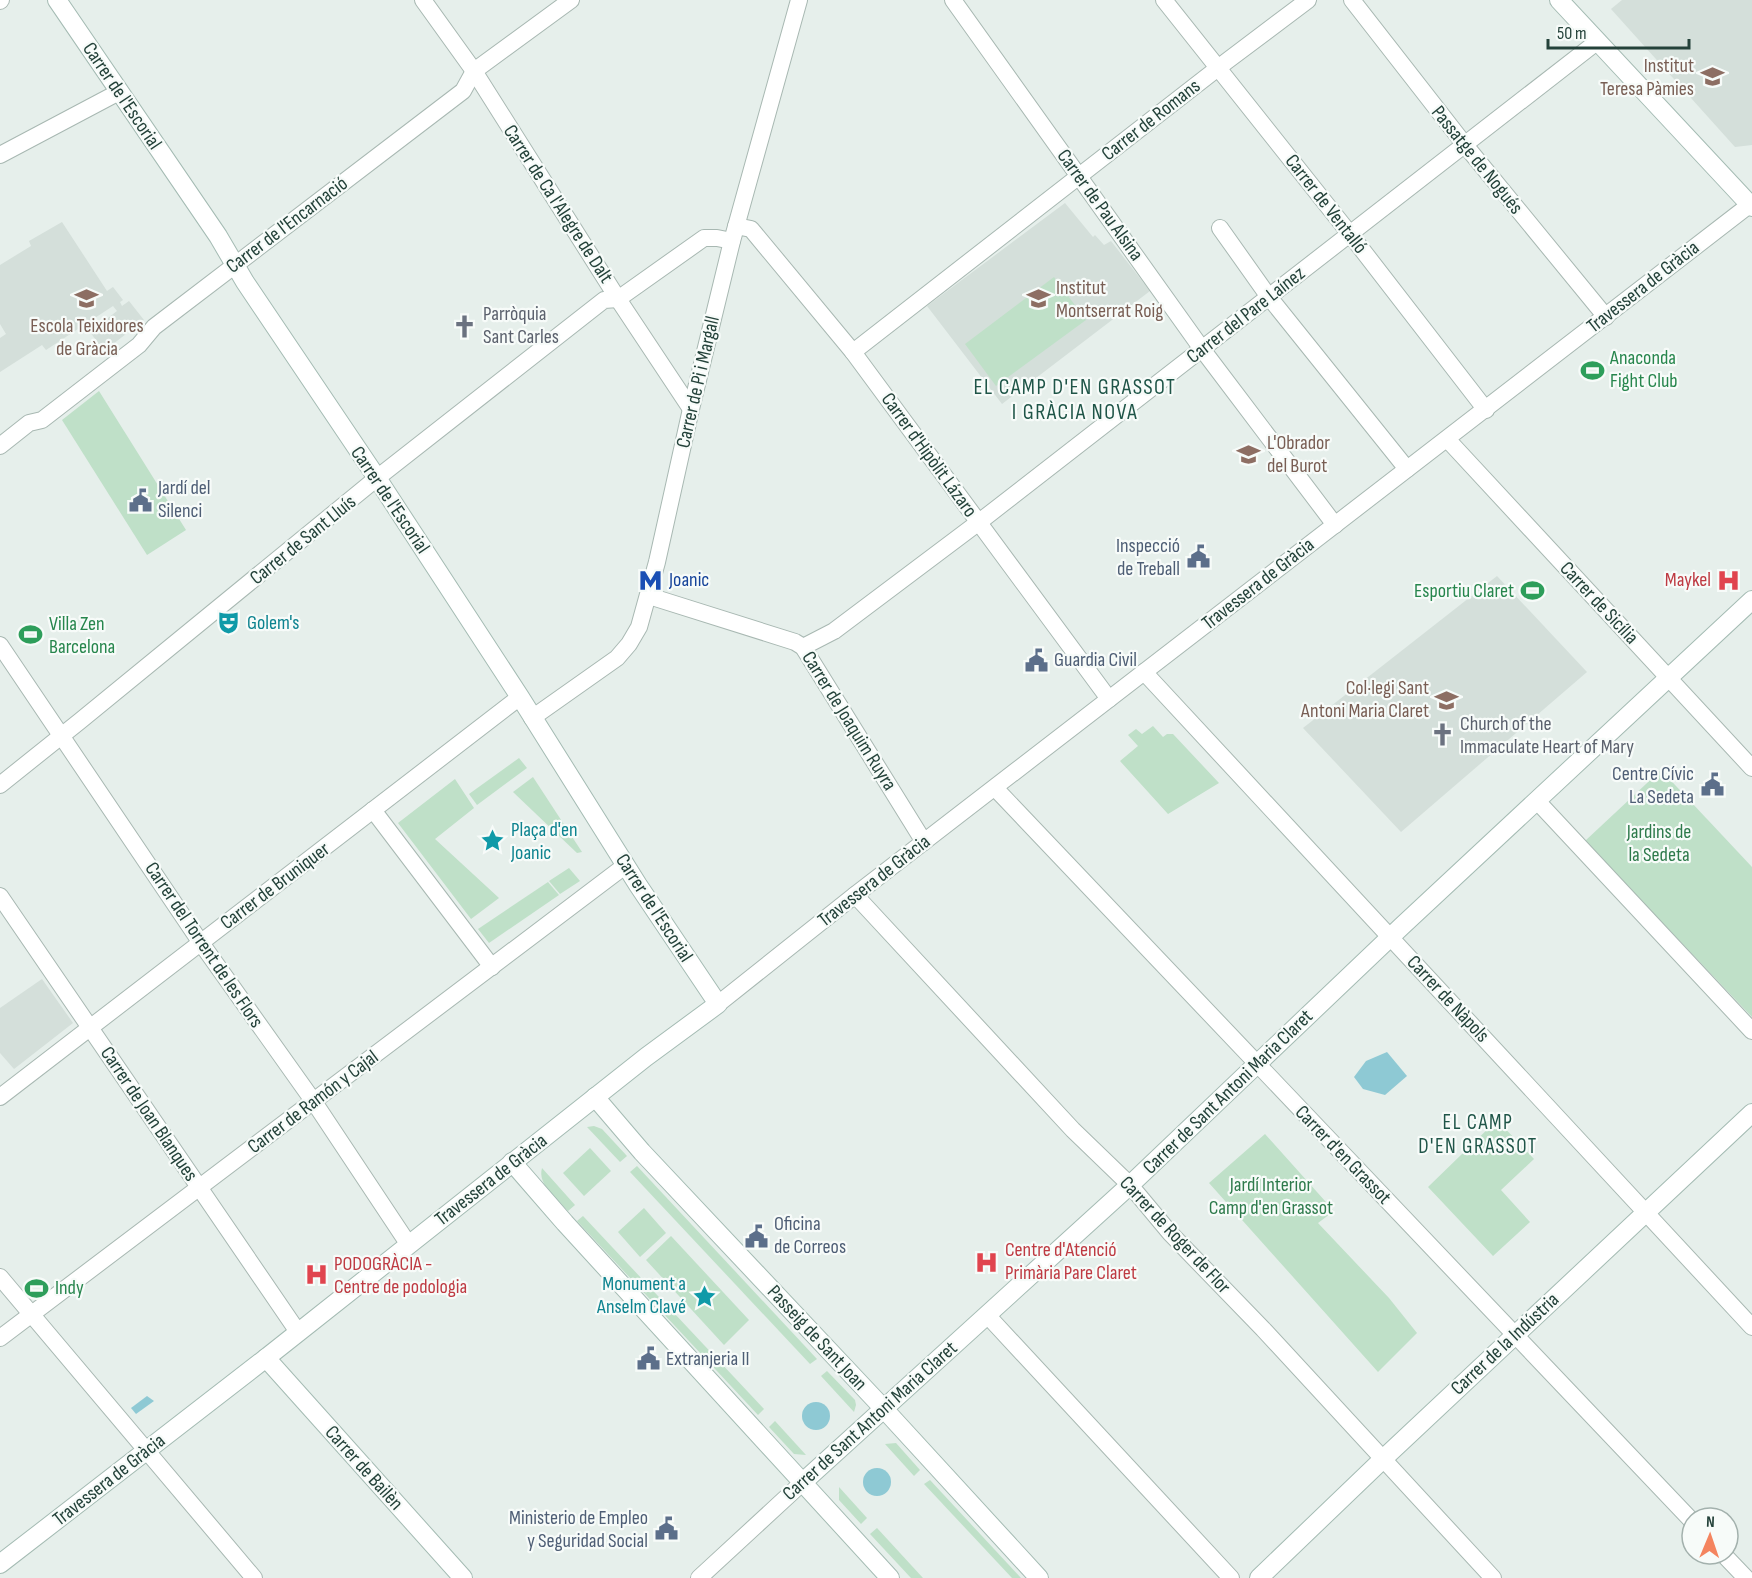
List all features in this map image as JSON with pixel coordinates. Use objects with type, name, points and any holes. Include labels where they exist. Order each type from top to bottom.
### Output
[{"type":"street","name":"Carrer de l'Escorial","points":[[57,0],[218,236],[234,266],[377,478],[718,1004]]},
{"type":"street","name":"Carrer de Ca l'Alegre de Dalt","points":[[423,0],[474,71],[623,295],[691,409]]},
{"type":"street","name":"Carrer de l'Encarnació","points":[[0,446],[29,423],[42,420],[51,414],[139,345],[154,327],[463,91],[474,71],[572,0]]},
{"type":"street","name":"Carrer de Pi i Margall","points":[[532,718],[617,658],[639,627],[649,596],[734,233],[799,0]]},
{"type":"street","name":"Carrer de Ventalló","points":[[1164,0],[1486,410]]},
{"type":"street","name":"Carrer de Romans","points":[[853,351],[1308,0]]},
{"type":"street","name":"Passatge de Nogués","points":[[1352,0],[1465,145],[1606,317]]},
{"type":"street","points":[[1559,0],[1751,205]]},
{"type":"street","name":"Carrer de Pau Alsina","points":[[957,1],[1202,349],[1335,525]]},
{"type":"street","name":"Carrer del Pare Laínez","points":[[803,647],[834,631],[978,523],[1598,41]]},
{"type":"street","points":[[0,155],[119,92]]},
{"type":"street","name":"Travessera de Gràcia","points":[[0,1564],[266,1359],[512,1162],[718,1004],[855,895],[1751,205]]},
{"type":"street","points":[[1220,228],[1269,297],[1407,469]]},
{"type":"street","name":"Carrer d'Hipòlit Lázaro","points":[[734,233],[751,229],[853,351],[1109,699]]},
{"type":"street","name":"Carrer de Sant Lluís","points":[[0,785],[377,478],[604,300],[623,295],[704,238],[734,233]]},
{"type":"street","name":"Carrer de Sicília","points":[[1447,439],[1752,768]]},
{"type":"street","name":"Carrer de Joaquim Ruyra","points":[[649,596],[795,642],[803,647],[924,842]]},
{"type":"street","name":"Carrer de Sant Antoni Maria Claret","points":[[699,1578],[1130,1185],[1752,600]]},
{"type":"street","name":"Carrer del Torrent de les Flors","points":[[0,645],[63,735],[201,943],[314,1102],[409,1245]]},
{"type":"street","name":"Carrer de Nàpols","points":[[1144,672],[1752,1327]]},
{"type":"street","name":"Carrer de Bruniquer","points":[[0,1097],[520,697]]},
{"type":"street","name":"Carrer d'en Grassot","points":[[995,788],[1680,1509]]},
{"type":"street","points":[[1537,801],[1752,1031]]},
{"type":"street","points":[[374,810],[492,967]]},
{"type":"street","name":"Carrer de Ramón y Cajal","points":[[0,1338],[626,865]]},
{"type":"street","name":"Carrer de Roger de Flor","points":[[855,895],[1073,1130],[1130,1185],[1170,1233],[1263,1329],[1493,1578]]},
{"type":"street","name":"Carrer de Joan Blanques","points":[[0,896],[298,1332]]},
{"type":"street","name":"Passeig de Sant Joan","points":[[595,1097],[642,1152],[884,1409],[1039,1578]]},
{"type":"street","name":"Carrer de la Indústria","points":[[1259,1578],[1752,1113]]},
{"type":"street","points":[[512,1162],[890,1578]]},
{"type":"street","points":[[0,1277],[246,1573]]},
{"type":"street","points":[[987,1316],[1231,1578]]},
{"type":"street","name":"Carrer de Bailèn","points":[[266,1359],[463,1578]]},
{"type":"street","points":[[1734,1566],[1746,1578]]},
{"type":"shaded area","name":"Institut Teresa Pàmies","points":[[1622,0],[1752,0],[1752,145],[1735,147],[1611,9]]},
{"type":"shaded area","name":"Institut Montserrat Roig","points":[[1065,203],[1093,237],[1095,235],[1104,245],[1111,241],[1150,291],[1002,404],[927,306]]},
{"type":"shaded area","name":"Escola Teixidores de Gràcia","points":[[62,222],[107,291],[113,287],[123,300],[120,302],[122,306],[129,301],[144,320],[104,351],[90,332],[117,311],[113,306],[46,350],[42,345],[0,372],[0,338],[6,334],[0,324],[0,265],[31,246],[29,241]]},
{"type":"shaded area","name":"Col·legi Sant Antoni Maria Claret","points":[[1497,576],[1587,672],[1401,832],[1303,728]]},
{"type":"shaded area","points":[[42,979],[73,1023],[14,1069],[0,1053],[0,1008]]},
{"type":"green space","points":[[1054,277],[1086,320],[996,386],[965,344]]},
{"type":"green space","name":"Jardí del Silenci","points":[[99,391],[186,530],[147,555],[62,420]]},
{"type":"green space","points":[[1153,726],[1163,737],[1173,734],[1219,783],[1168,814],[1120,761],[1138,746],[1128,735],[1136,729],[1142,734]]},
{"type":"green space","points":[[519,758],[527,768],[477,805],[469,794]]},
{"type":"green space","name":"Jardins de la Sedeta","points":[[1661,770],[1752,867],[1752,1017],[1585,841]]},
{"type":"green space","points":[[533,777],[582,852],[577,853],[513,792]]},
{"type":"green space","points":[[455,779],[474,808],[435,839],[499,898],[471,919],[398,823]]},
{"type":"green space","points":[[569,868],[580,881],[560,894],[549,881]]},
{"type":"green space","points":[[548,882],[559,895],[489,943],[478,929]]},
{"type":"green space","points":[[1497,1120],[1534,1159],[1501,1190],[1530,1222],[1493,1256],[1428,1187]]},
{"type":"green space","points":[[594,1126],[602,1129],[627,1156],[620,1162],[587,1127]]},
{"type":"green space","name":"Jardí Interior Camp d'en Grassot","points":[[1265,1134],[1334,1211],[1318,1223],[1389,1298],[1417,1333],[1378,1372],[1209,1183]]},
{"type":"green space","points":[[590,1148],[611,1171],[584,1196],[563,1173]]},
{"type":"green space","points":[[637,1166],[817,1359],[810,1364],[630,1172]]},
{"type":"green space","points":[[542,1168],[575,1205],[568,1211],[545,1186],[541,1174]]},
{"type":"green space","points":[[644,1208],[666,1233],[640,1257],[618,1232]]},
{"type":"green space","points":[[583,1216],[764,1409],[758,1415],[577,1221]]},
{"type":"green space","points":[[671,1236],[749,1320],[724,1345],[646,1260]]},
{"type":"green space","points":[[827,1371],[855,1400],[854,1412],[821,1376]]},
{"type":"green space","points":[[775,1421],[806,1455],[794,1454],[769,1427]]},
{"type":"green space","points":[[896,1443],[920,1470],[914,1476],[885,1444]]},
{"type":"green space","points":[[930,1480],[1021,1578],[1012,1578],[924,1484]]},
{"type":"green space","points":[[839,1487],[867,1518],[861,1524],[839,1500]]},
{"type":"green space","points":[[877,1528],[923,1578],[911,1578],[870,1534]]},
{"type":"water","points":[[1387,1052],[1407,1076],[1385,1095],[1363,1089],[1354,1077],[1366,1061]]},
{"type":"water","points":[[147,1396],[154,1401],[136,1414],[131,1408]]},
{"type":"water","points":[[816,1402],[826,1406],[830,1416],[826,1426],[816,1430],[806,1426],[802,1416],[806,1406]]},
{"type":"water","points":[[877,1468],[887,1472],[891,1482],[887,1492],[877,1496],[867,1492],[863,1482],[867,1472]]},
{"type":"place","name":"Institut Teresa Pàmies","points":[[1712,77]]},
{"type":"place","name":"Escola Teixidores de Gràcia","points":[[87,298]]},
{"type":"place","name":"Institut Montserrat Roig","points":[[1038,299]]},
{"type":"place","name":"Parròquia Sant Carles","points":[[465,326]]},
{"type":"place","name":"Anaconda Fight Club","points":[[1592,370]]},
{"type":"place","name":"L'Obrador del Burot","points":[[1249,455]]},
{"type":"place","name":"Jardí del Silenci","points":[[140,500]]},
{"type":"place","name":"Inspecció de Treball","points":[[1198,557]]},
{"type":"place","name":"Joanic","points":[[651,580]]},
{"type":"place","name":"Maykel","points":[[1729,580]]},
{"type":"place","name":"Esportiu Claret","points":[[1532,591]]},
{"type":"place","name":"Golem's","points":[[229,623]]},
{"type":"place","name":"Villa Zen Barcelona","points":[[31,635]]},
{"type":"place","name":"Guardia Civil","points":[[1036,660]]},
{"type":"place","name":"Col·legi Sant Antoni Maria Claret","points":[[1447,700]]},
{"type":"place","name":"Church of the Immaculate Heart of Mary","points":[[1442,735]]},
{"type":"place","name":"Centre Cívic La Sedeta","points":[[1712,785]]},
{"type":"place","name":"Plaça d'en Joanic","points":[[493,841]]},
{"type":"place","name":"Oficina de Correos","points":[[756,1236]]},
{"type":"place","name":"Centre d'Atenció Primària Pare Claret","points":[[987,1262]]},
{"type":"place","name":"PODOGRÀCIA - Centre de podologia","points":[[316,1275]]},
{"type":"place","name":"Indy","points":[[37,1288]]},
{"type":"place","name":"Monument a Anselm Clavé","points":[[704,1296]]},
{"type":"place","name":"Extranjeria II","points":[[648,1359]]},
{"type":"place","name":"Ministerio de Empleo y Seguridad Social","points":[[666,1529]]},
{"type":"district","name":"EL CAMP D'EN GRASSOT I GRÀCIA NOVA","points":[[1075,400]]},
{"type":"district","name":"EL CAMP D'EN GRASSOT","points":[[1478,1134]]}]
